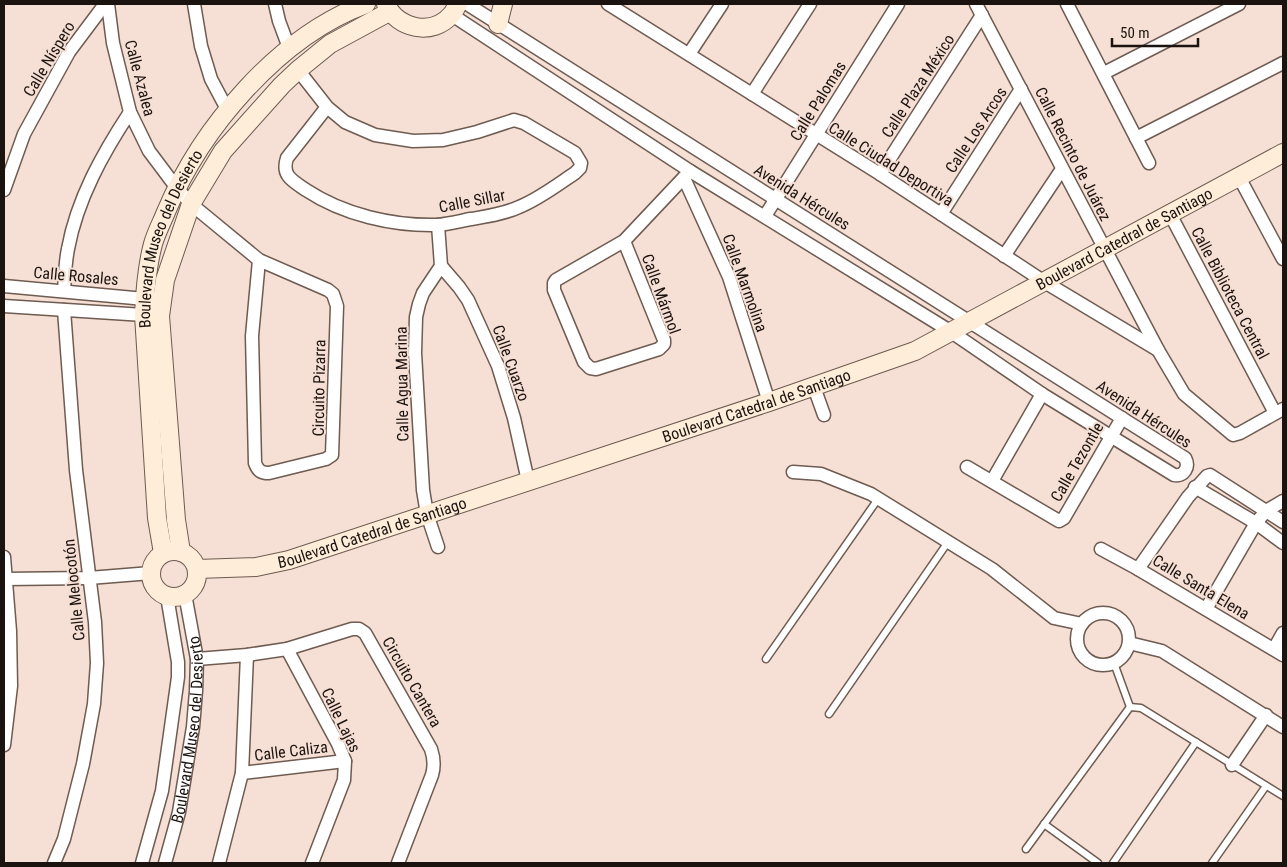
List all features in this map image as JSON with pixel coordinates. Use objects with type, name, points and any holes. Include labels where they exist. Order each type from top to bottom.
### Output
[{"type":"street","name":"Calle Azalea","points":[[106,4],[113,43],[130,112],[149,151],[191,204]]},
{"type":"street","name":"Calle Níspero","points":[[4,190],[24,134],[69,52],[106,4]]},
{"type":"street","points":[[194,4],[201,46],[211,78],[228,112]]},
{"type":"street","points":[[275,4],[289,48]]},
{"type":"street","name":"Boulevard Museo del Desierto","points":[[163,553],[157,518],[144,307],[153,243],[176,187],[205,141],[264,71],[289,48],[331,19],[366,4]]},
{"type":"street","name":"Avenida Hércules","points":[[455,9],[523,61],[687,174],[765,216],[950,331],[1042,394],[1174,475],[1182,474],[1186,470],[1188,465],[1185,458],[467,4]]},
{"type":"street","points":[[498,24],[504,4]]},
{"type":"street","name":"Calle Ciudad Deportiva","points":[[608,4],[880,174],[1043,281],[1158,350]]},
{"type":"street","points":[[689,54],[722,4]]},
{"type":"street","points":[[752,94],[810,4]]},
{"type":"street","name":"Calle Palomas","points":[[765,216],[898,4]]},
{"type":"street","points":[[1104,74],[1239,4]]},
{"type":"street","points":[[1072,5],[1149,163]]},
{"type":"street","points":[[388,8],[403,24],[420,28],[438,25],[455,9]]},
{"type":"street","name":"Boulevard Museo del Desierto","points":[[181,552],[176,520],[160,316],[165,280],[191,204],[223,151],[282,85],[298,70],[340,38],[388,8]]},
{"type":"street","name":"Calle Recinto de Juárez","points":[[979,9],[1104,250],[1184,394],[1233,435],[1279,411]]},
{"type":"street","name":"Calle Plaza México","points":[[880,174],[979,9]]},
{"type":"street","points":[[1136,138],[1283,63]]},
{"type":"street","name":"Calle Sillar","points":[[298,70],[327,107],[345,122],[375,134],[413,141],[443,140],[477,132],[508,121],[519,121],[575,153],[581,162],[580,168],[536,200],[496,215],[438,225],[394,223],[351,212],[312,194],[289,178],[284,166],[287,158],[327,107]]},
{"type":"street","name":"Calle Los Arcos","points":[[941,214],[1021,89]]},
{"type":"street","points":[[64,291],[68,248],[81,204],[103,154],[130,112]]},
{"type":"street","name":"Boulevard Catedral de Santiago","points":[[197,569],[272,564],[769,402],[915,351],[1283,153]]},
{"type":"street","points":[[1004,256],[1062,169]]},
{"type":"street","name":"Calle Mármol","points":[[624,241],[664,344],[659,349],[596,369],[590,368],[584,362],[554,290],[554,283],[556,280],[624,241],[687,174]]},
{"type":"street","name":"Calle Marmolina","points":[[687,174],[725,268],[769,402]]},
{"type":"street","points":[[1240,177],[1283,259]]},
{"type":"street","name":"Circuito Pizarra","points":[[191,204],[259,260],[328,290],[333,294],[337,306],[332,455],[326,459],[269,473],[263,473],[258,470],[255,463],[252,336],[259,260]]},
{"type":"street","name":"Calle Biblioteca Central","points":[[1170,214],[1279,411]]},
{"type":"street","points":[[438,225],[441,266]]},
{"type":"street","name":"Calle Cuarzo","points":[[441,266],[468,300],[498,366],[514,418],[528,481]]},
{"type":"street","name":"Calle Agua Marina","points":[[438,547],[427,514],[421,470],[416,373],[416,317],[423,293],[441,266]]},
{"type":"street","name":"Calle Rosales","points":[[4,286],[64,291],[144,307]]},
{"type":"street","name":"Calle Rosales","points":[[4,306],[64,310],[144,307]]},
{"type":"street","name":"Calle Melocotón","points":[[54,863],[64,839],[84,764],[94,704],[96,647],[95,622],[76,470],[64,310]]},
{"type":"street","points":[[814,387],[824,415]]},
{"type":"street","points":[[967,467],[992,481],[1042,394]]},
{"type":"street","name":"Calle Tezontle","points":[[992,481],[1059,521],[1064,518],[1122,418]]},
{"type":"street","points":[[793,472],[821,474],[871,494],[992,570],[1054,618],[1082,624]]},
{"type":"street","points":[[1138,569],[1195,487],[1207,476],[1210,476],[1283,522]]},
{"type":"street","points":[[1195,487],[1256,524],[1283,543]]},
{"type":"street","points":[[1206,609],[1256,524],[1266,511],[1283,501]]},
{"type":"street","name":"Calle Santa Elena","points":[[1101,549],[1278,652]]},
{"type":"street","points":[[181,552],[194,562],[197,569],[195,584],[185,594],[167,596],[156,588],[152,581],[153,564],[163,553],[181,552]]},
{"type":"street","points":[[4,557],[10,631],[11,686],[4,745]]},
{"type":"street","points":[[5,579],[89,578],[151,573]]},
{"type":"street","name":"Boulevard Museo del Desierto","points":[[165,863],[179,812],[193,727],[196,659],[185,594]]},
{"type":"street","name":"Boulevard Museo del Desierto","points":[[142,863],[162,791],[178,677],[178,662],[167,596]]},
{"type":"street","points":[[1103,613],[1120,619],[1126,626],[1129,634],[1129,643],[1127,652],[1121,659],[1105,666],[1088,660],[1078,647],[1077,639],[1082,624],[1094,615],[1103,613]]},
{"type":"street","name":"Circuito Cantera","points":[[196,659],[247,655],[287,649],[352,629],[359,629],[365,633],[431,749],[434,758],[432,774],[398,863]]},
{"type":"street","points":[[1278,652],[1283,633]]},
{"type":"street","points":[[1129,643],[1162,651],[1283,726]]},
{"type":"street","name":"Calle Lajas","points":[[287,649],[338,744],[344,761],[344,780],[312,863]]},
{"type":"street","points":[[219,863],[242,773],[247,655]]},
{"type":"street","points":[[1232,765],[1266,716]]},
{"type":"street","name":"Calle Caliza","points":[[242,773],[344,761]]},
{"type":"lane","points":[[766,660],[878,499]]},
{"type":"lane","points":[[829,714],[948,542]]},
{"type":"lane","points":[[1114,663],[1130,706]]},
{"type":"lane","points":[[1130,706],[1142,708],[1283,796]]},
{"type":"lane","points":[[1026,849],[1130,706]]},
{"type":"lane","points":[[1113,863],[1196,742]]},
{"type":"lane","points":[[1212,863],[1266,786]]},
{"type":"lane","points":[[1044,824],[1098,863]]}]
